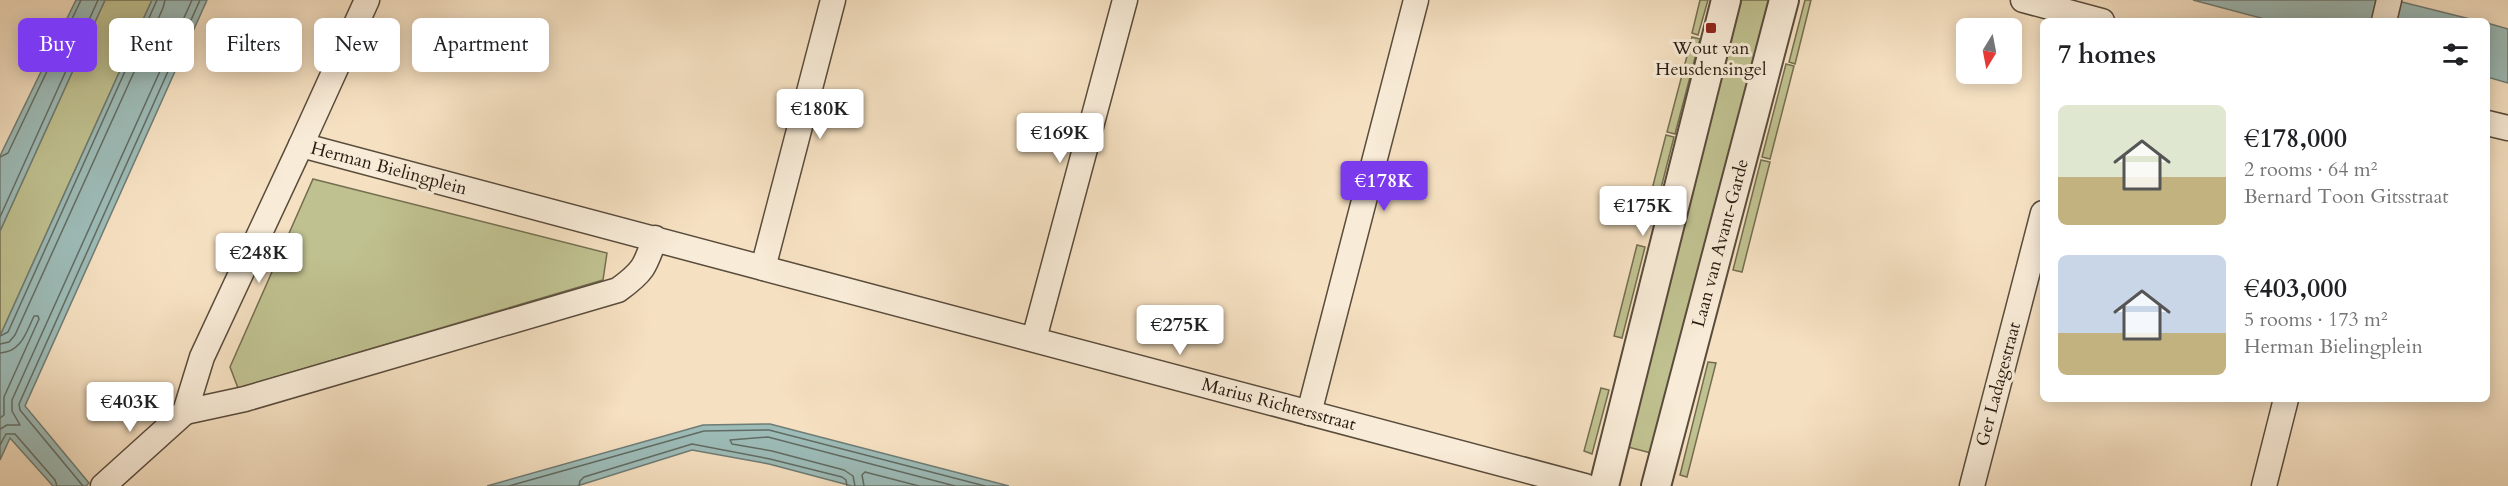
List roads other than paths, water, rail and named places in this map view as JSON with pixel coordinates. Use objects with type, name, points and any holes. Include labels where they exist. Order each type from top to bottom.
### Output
[{"type":"street","points":[[301,145],[367,0]]},
{"type":"street","points":[[763,268],[833,0]]},
{"type":"street","points":[[1034,339],[1125,0]]},
{"type":"street","points":[[1309,413],[1416,0]]},
{"type":"street","points":[[1604,486],[1726,0]]},
{"type":"street","name":"Laan van Avant-Garde","points":[[1656,486],[1785,0]]},
{"type":"street","points":[[2023,0],[2096,15]]},
{"type":"street","points":[[2385,18],[2389,0]]},
{"type":"street","points":[[2490,124],[2508,128]]},
{"type":"street","name":"Herman Bielingplein","points":[[185,412],[202,357],[301,145],[763,268]]},
{"type":"street","name":"Ger Ladagestraat","points":[[1972,486],[2040,225]]},
{"type":"street","points":[[103,486],[185,412],[245,399],[618,290],[636,277],[645,266],[655,238]]},
{"type":"street","name":"Marius Richtersstraat","points":[[763,268],[1585,486]]},
{"type":"street","points":[[2264,486],[2285,402]]},
{"type":"water","points":[[76,0],[105,0],[97,18],[67,18]]},
{"type":"water","points":[[152,0],[207,0],[194,29],[194,18],[144,18]]},
{"type":"water","points":[[2193,0],[2394,0],[2466,18],[2261,18]]},
{"type":"water","points":[[2490,24],[2508,29],[2508,83],[2490,78]]},
{"type":"water","points":[[41,72],[72,72],[0,231],[0,156]]},
{"type":"water","points":[[119,72],[175,72],[25,406],[89,483],[86,486],[53,486],[10,438],[0,460],[0,336]]},
{"type":"water","points":[[770,424],[1009,486],[852,486],[769,464],[692,450],[577,486],[487,486],[703,425]]},
{"type":"place","name":"Wout van Heusdensingel","points":[[1711,28]]}]
